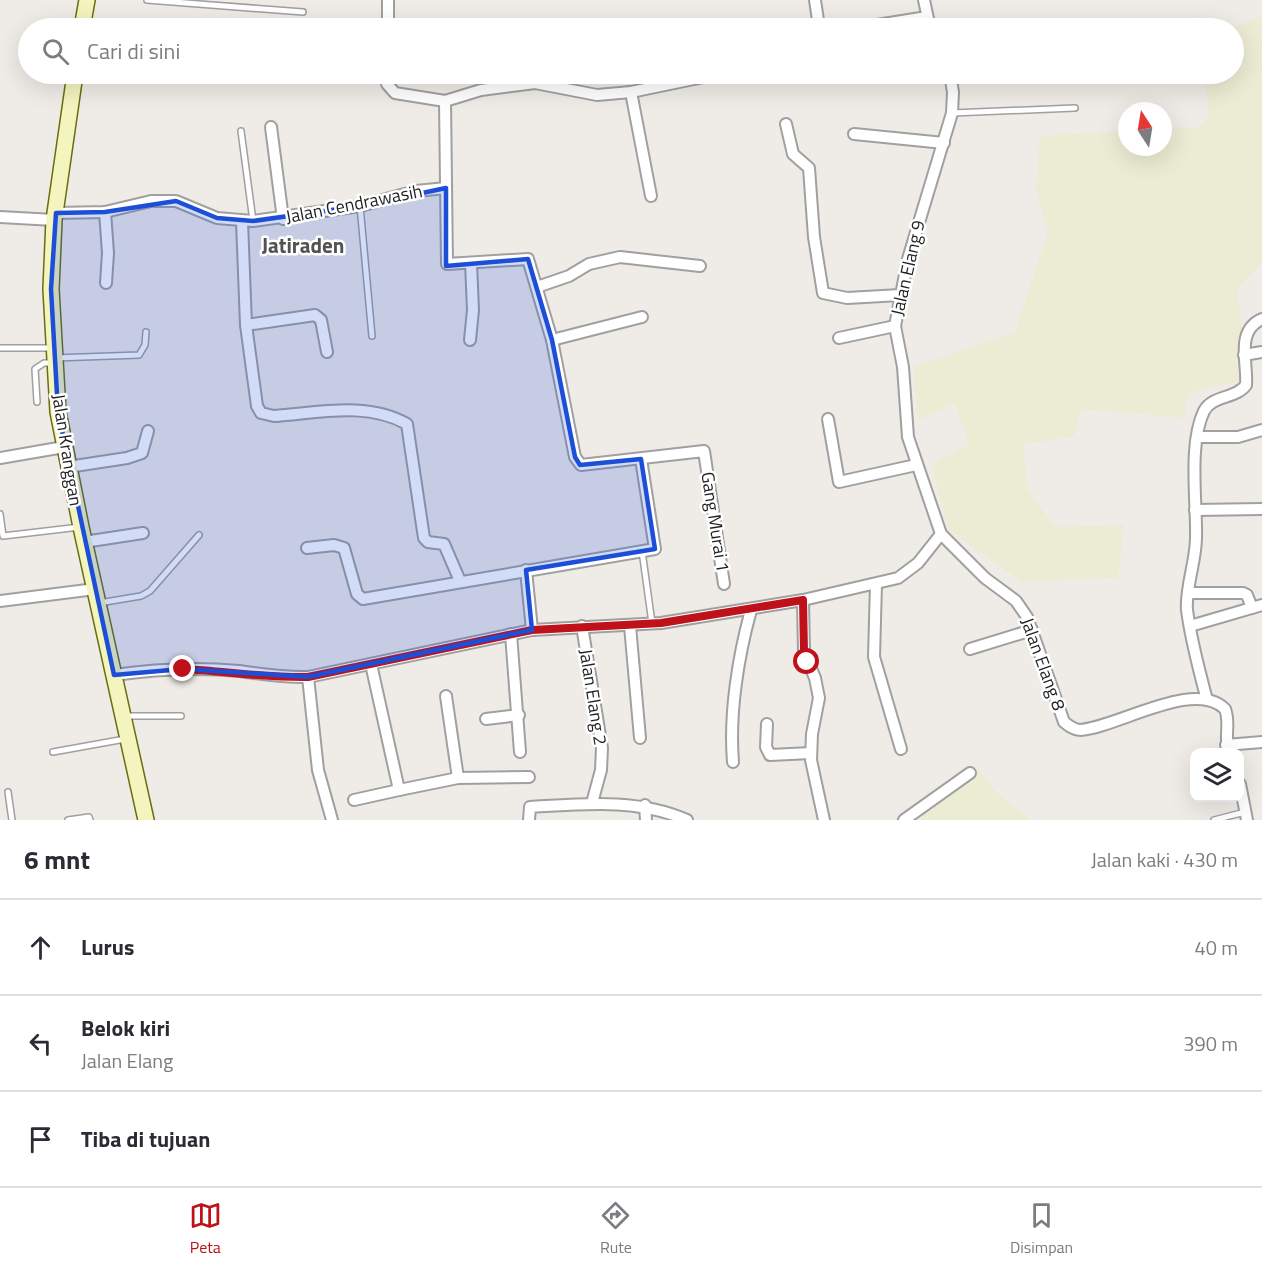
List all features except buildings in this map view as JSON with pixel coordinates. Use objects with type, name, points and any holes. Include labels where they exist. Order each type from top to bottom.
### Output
[{"type":"main road","points":[[84,18],[87,0]]},
{"type":"main road","name":"Jalan Kranggan","points":[[74,84],[55,216],[51,289],[55,356],[64,447],[82,534],[101,598],[114,675],[146,820]]},
{"type":"street","points":[[388,0],[388,18]]},
{"type":"street","points":[[814,18],[815,0]]},
{"type":"street","points":[[924,0],[928,18]]},
{"type":"street","points":[[387,84],[395,93],[445,101],[481,90],[527,84]]},
{"type":"street","points":[[540,84],[597,95],[631,92],[670,84]]},
{"type":"street","name":"Jalan Elang 9","points":[[941,534],[908,437],[903,367],[895,326],[900,295],[928,188],[952,113],[952,84]]},
{"type":"street","points":[[631,92],[651,196]]},
{"type":"street","points":[[445,101],[446,188]]},
{"type":"street","points":[[786,124],[793,154],[809,168],[814,237],[823,293],[847,298],[900,295]]},
{"type":"street","points":[[271,128],[283,219]]},
{"type":"street","points":[[854,134],[944,143]]},
{"type":"street","name":"Jalan Cendrawasih","points":[[0,217],[105,212],[151,201],[176,201],[217,218],[247,221],[283,219],[360,206],[422,190],[446,188],[446,261],[450,265],[528,260],[552,340],[578,461],[581,465],[641,459]]},
{"type":"street","points":[[105,212],[108,253],[106,283]]},
{"type":"street","points":[[247,221],[246,325],[257,406],[261,413],[274,416],[361,410],[391,415],[407,424],[424,538],[428,542],[444,544],[460,581]]},
{"type":"street","points":[[537,287],[569,276],[589,264],[620,257],[700,266]]},
{"type":"street","points":[[470,340],[473,310],[471,263]]},
{"type":"street","points":[[246,325],[315,315],[321,320],[327,352]]},
{"type":"street","points":[[552,340],[642,317]]},
{"type":"street","points":[[1228,748],[1229,719],[1225,708],[1207,700],[1187,609],[1196,539],[1198,437],[1207,407],[1214,401],[1241,390],[1246,385],[1244,355],[1250,330],[1262,319]]},
{"type":"street","points":[[839,338],[895,326]]},
{"type":"street","points":[[1244,355],[1262,352]]},
{"type":"street","points":[[828,418],[839,482],[916,465]]},
{"type":"street","points":[[1198,437],[1238,436],[1262,430]]},
{"type":"street","points":[[68,466],[127,458],[142,453],[148,431]]},
{"type":"street","points":[[0,458],[64,447]]},
{"type":"street","name":"Gang Murai 1","points":[[641,459],[704,451],[724,585]]},
{"type":"street","points":[[308,548],[334,545],[344,548],[357,594],[363,599],[655,549],[641,459]]},
{"type":"street","points":[[1195,510],[1262,508]]},
{"type":"street","points":[[82,534],[143,533]]},
{"type":"street","points":[[114,675],[183,669],[238,671],[280,678],[308,677],[532,630],[652,624],[751,610],[876,584],[908,573],[941,534]]},
{"type":"street","name":"Jalan Elang 8","points":[[941,534],[985,578],[1022,607],[1064,722],[1073,729],[1088,729],[1147,709],[1207,700]]},
{"type":"street","points":[[526,570],[532,630]]},
{"type":"street","points":[[876,584],[874,657],[901,749]]},
{"type":"street","points":[[1190,593],[1243,592],[1257,606],[1190,626]]},
{"type":"street","points":[[0,601],[101,598]]},
{"type":"street","points":[[803,600],[804,652],[815,678],[819,698],[811,753],[824,820]]},
{"type":"street","points":[[733,762],[737,678],[741,648],[751,610]]},
{"type":"street","name":"Jalan Elang 2","points":[[582,626],[602,748],[601,770],[592,803]]},
{"type":"street","points":[[630,626],[640,738]]},
{"type":"street","points":[[970,649],[1032,630]]},
{"type":"street","points":[[511,634],[519,715],[520,752]]},
{"type":"street","points":[[371,664],[399,790]]},
{"type":"street","points":[[308,677],[318,770],[332,820]]},
{"type":"street","points":[[446,696],[458,778]]},
{"type":"street","points":[[486,719],[519,715]]},
{"type":"street","points":[[767,724],[766,747],[770,755],[779,757],[811,753]]},
{"type":"street","points":[[1233,748],[1262,742]]},
{"type":"street","points":[[904,820],[969,773]]},
{"type":"street","points":[[354,800],[458,778],[529,777]]},
{"type":"street","points":[[529,820],[530,807],[592,803],[645,805],[687,820]]},
{"type":"street","points":[[645,805],[646,820]]},
{"type":"lane","points":[[147,0],[303,12]]},
{"type":"lane","points":[[952,113],[1075,108]]},
{"type":"lane","points":[[241,130],[247,221]]},
{"type":"lane","points":[[360,206],[372,336]]},
{"type":"lane","points":[[0,348],[55,356],[140,356],[146,345],[146,332]]},
{"type":"lane","points":[[37,402],[35,369],[55,356]]},
{"type":"lane","points":[[0,514],[3,536],[82,534]]},
{"type":"lane","points":[[101,598],[150,591],[199,536]]},
{"type":"lane","points":[[642,551],[652,624]]},
{"type":"lane","points":[[123,716],[181,716]]},
{"type":"lane","points":[[53,752],[128,738]]},
{"type":"lane","points":[[8,792],[12,820]]},
{"type":"lane","points":[[1214,820],[1246,816]]},
{"type":"lane","points":[[68,820],[89,817],[90,820]]},
{"type":"highlighted area","points":[[446,188],[446,266],[528,259],[552,340],[575,457],[580,465],[641,459],[655,549],[526,570],[532,630],[308,677],[182,669],[114,675],[58,412],[51,289],[56,213],[105,212],[176,201],[217,218],[253,221],[360,206]]},
{"type":"green space","points":[[1262,16],[1262,263],[1237,288],[1248,379],[1188,393],[1184,418],[1082,409],[1074,437],[1023,444],[1028,490],[1055,527],[1124,525],[1118,578],[1021,581],[948,530],[932,464],[969,445],[955,404],[918,420],[913,367],[1015,332],[1048,231],[1036,190],[1040,136],[1118,132],[1118,156],[1172,156],[1172,129],[1198,128],[1209,115],[1205,84],[1244,84],[1244,23]]},
{"type":"green space","points":[[979,769],[996,792],[1032,820],[921,820],[919,812]]},
{"type":"district","name":"Jatiraden","points":[[303,246]]},
{"type":"route","points":[[183,669],[238,671],[280,678],[308,677],[532,630],[582,626],[625,627],[751,610],[803,600],[804,652],[807,662]]}]
